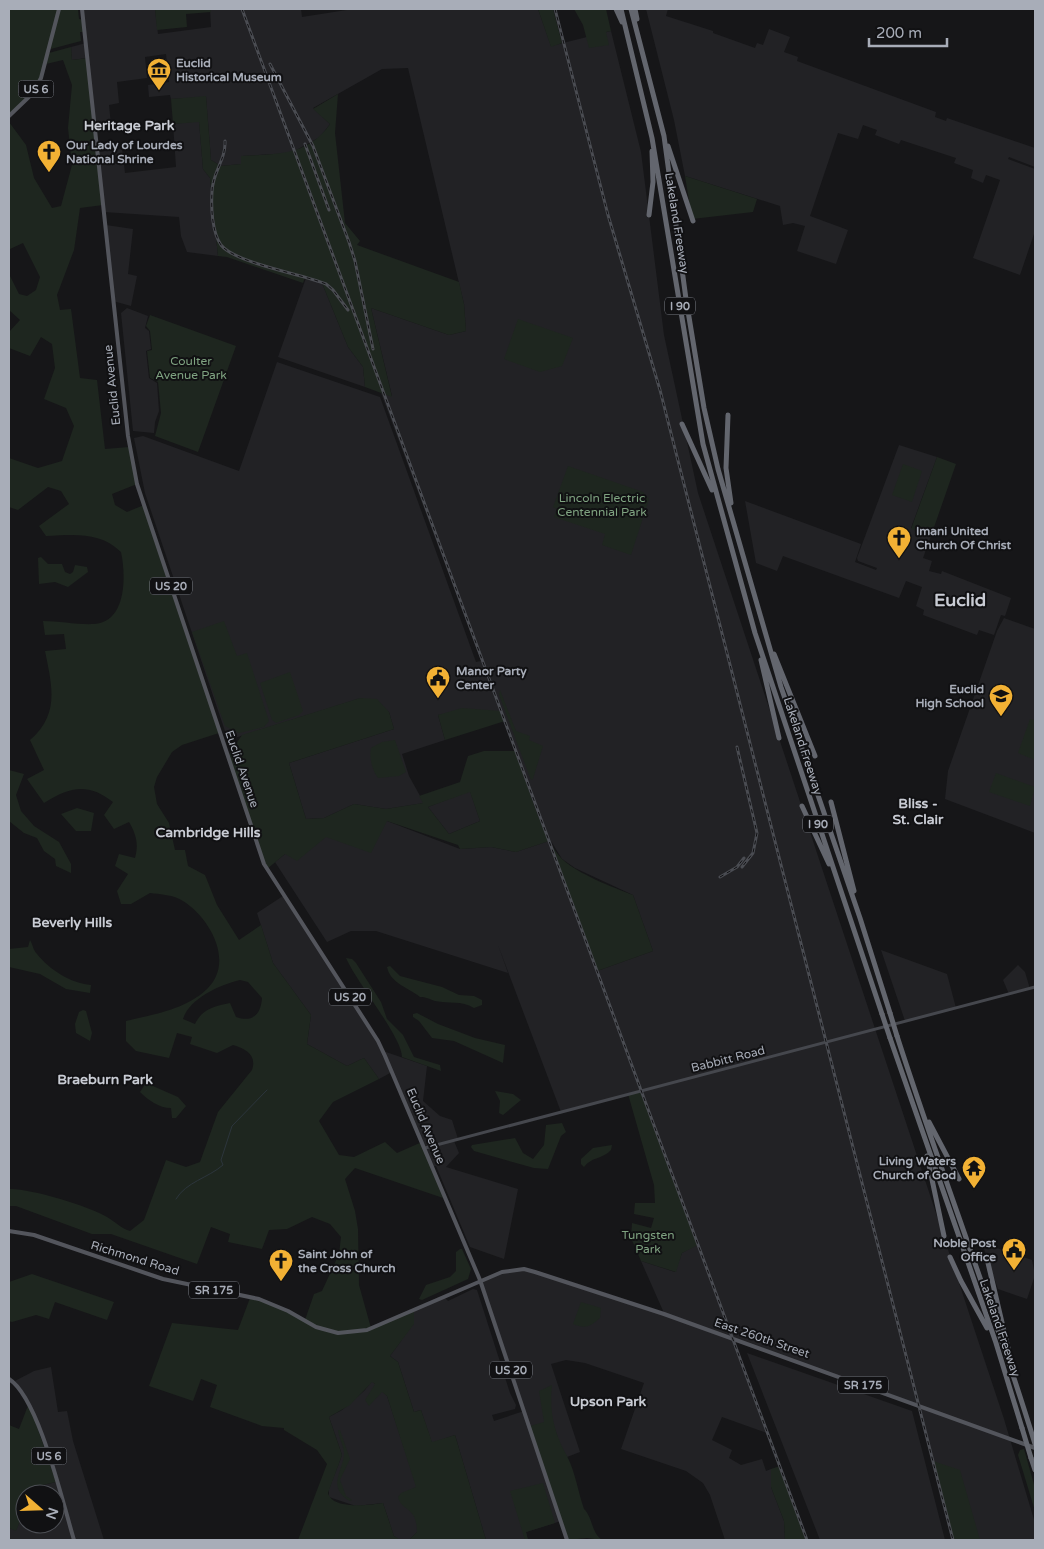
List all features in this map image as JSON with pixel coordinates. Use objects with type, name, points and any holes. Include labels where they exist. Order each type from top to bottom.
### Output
[{"type":"highway","points":[[616,9],[623,21]]},
{"type":"highway","points":[[621,9],[623,21]]},
{"type":"highway","points":[[631,9],[636,22]]},
{"type":"highway","points":[[635,9],[636,22]]},
{"type":"highway","name":"Lakeland Freeway","points":[[623,21],[646,108],[664,200],[697,416],[718,502],[755,633],[917,1119],[996,1344],[1035,1470]]},
{"type":"highway","name":"Lakeland Freeway","points":[[636,22],[664,136],[686,299],[704,408],[718,469],[765,634],[794,726],[860,918],[921,1107],[1010,1363],[1035,1444]]},
{"type":"highway","points":[[646,108],[652,146],[653,182],[649,215]]},
{"type":"highway","points":[[664,136],[693,221]]},
{"type":"highway","points":[[728,415],[726,468],[730,506]]},
{"type":"highway","points":[[682,424],[718,502]]},
{"type":"highway","points":[[755,633],[780,738]]},
{"type":"highway","points":[[765,634],[815,756]]},
{"type":"highway","points":[[831,802],[860,918]]},
{"type":"highway","points":[[802,806],[845,900]]},
{"type":"highway","points":[[921,1107],[960,1179]]},
{"type":"highway","points":[[917,1119],[944,1236]]},
{"type":"highway","points":[[950,1256],[996,1344]]},
{"type":"highway","points":[[988,1262],[1010,1363]]},
{"type":"main road","name":"US 6","points":[[9,116],[33,92],[41,78],[59,9]]},
{"type":"main road","name":"Euclid Avenue","points":[[82,9],[127,431],[137,484],[264,864],[378,1041],[480,1280],[567,1540]]},
{"type":"main road","name":"Babbitt Road","points":[[424,1148],[1035,987]]},
{"type":"main road","name":"Richmond Road","points":[[9,1231],[34,1235],[163,1279],[259,1299],[316,1327],[338,1333],[367,1330],[480,1280]]},
{"type":"main road","name":"East 260th Street","points":[[480,1280],[513,1270],[535,1272],[666,1315],[1035,1448]]},
{"type":"main road","name":"US 6","points":[[9,1379],[24,1395],[33,1413],[74,1540]]},
{"type":"shaded area","points":[[82,9],[155,9],[158,34],[211,27],[210,9],[301,9],[302,17],[353,9],[538,9],[551,46],[611,31],[641,152],[664,335],[698,493],[1004,1419],[1035,1523],[1035,1540],[954,1540],[920,1406],[733,1339],[767,1433],[722,1417],[712,1440],[732,1450],[729,1458],[741,1465],[762,1459],[766,1471],[771,1469],[771,1487],[784,1521],[785,1540],[725,1540],[710,1495],[703,1483],[686,1471],[621,1449],[644,1383],[585,1363],[566,1360],[551,1364],[580,1452],[567,1457],[561,1448],[552,1420],[561,1521],[526,1532],[528,1540],[486,1540],[455,1435],[432,1443],[421,1410],[414,1412],[398,1362],[390,1356],[401,1341],[414,1309],[444,1297],[448,1301],[473,1289],[477,1290],[510,1393],[516,1405],[515,1409],[492,1415],[494,1421],[524,1411],[480,1280],[502,1272],[524,1269],[664,1313],[641,1261],[675,1272],[682,1253],[697,1244],[641,1090],[561,1112],[498,945],[508,973],[376,931],[351,931],[327,942],[275,862],[315,830],[387,821],[460,849],[491,847],[516,852],[549,841],[501,711],[438,715],[445,740],[402,754],[409,776],[424,803],[386,809],[354,804],[324,818],[306,819],[289,763],[394,729],[389,712],[361,698],[228,740],[145,493],[134,438],[143,436],[239,471],[277,362],[380,397],[476,662],[481,661],[381,393],[392,396],[371,308],[449,335],[466,331],[464,304],[408,68],[382,69],[313,108],[330,124],[320,137],[291,153],[242,156],[242,164],[221,166],[211,160],[206,97],[171,99],[170,95],[149,97],[148,85],[169,82],[166,54],[145,57],[147,78],[117,82],[119,103],[109,105],[111,125],[95,127],[87,58],[72,60],[71,47],[86,43]],"holes":[[[551,841],[562,859],[575,868],[633,895],[653,951],[597,971]]]},
{"type":"shaded area","points":[[646,9],[668,9],[666,16],[713,31],[713,33],[755,48],[757,43],[763,45],[769,29],[790,37],[784,52],[798,57],[797,61],[936,112],[935,117],[946,121],[947,118],[1035,148],[1035,167],[1009,157],[1008,159],[1035,169],[1035,231],[1020,275],[973,258],[1000,180],[986,175],[983,183],[971,178],[973,170],[954,163],[956,158],[901,140],[899,144],[875,135],[877,130],[863,125],[858,139],[838,133],[810,216],[848,230],[836,264],[797,251],[805,226],[793,223],[783,225],[780,206],[685,176],[674,120]]},
{"type":"shaded area","points":[[199,121],[203,169],[210,178],[218,256],[187,252],[181,236],[179,217],[104,212],[98,152],[122,149],[125,173],[176,167],[173,124]]},
{"type":"shaded area","points":[[106,225],[133,229],[128,274],[137,276],[131,306],[113,301]]},
{"type":"shaded area","points":[[306,278],[322,283],[348,347],[363,367],[365,387],[278,357]]},
{"type":"shaded area","points":[[127,308],[148,316],[145,328],[149,331],[151,349],[146,351],[149,378],[157,383],[159,411],[154,433],[133,431],[121,313]]},
{"type":"shaded area","points":[[899,445],[937,457],[911,528],[931,536],[923,558],[932,561],[929,571],[941,574],[942,571],[1011,598],[1005,616],[1001,615],[994,635],[979,630],[977,635],[923,615],[924,610],[916,606],[922,587],[906,581],[899,598],[783,556],[777,571],[756,563],[745,501],[861,544],[855,562],[876,570],[877,568],[858,561],[857,558]]},
{"type":"shaded area","name":"Euclid High School","points":[[1004,618],[1035,629],[1035,833],[945,799],[948,771],[997,631]]},
{"type":"shaded area","points":[[470,791],[480,821],[449,834],[428,807]]},
{"type":"shaded area","points":[[283,896],[383,1051],[427,1066],[423,1101],[440,1116],[452,1120],[458,1139],[454,1141],[459,1153],[446,1167],[518,1189],[504,1259],[470,1247],[436,1166],[432,1167],[392,1072],[379,1079],[364,1058],[347,1066],[307,1044],[311,1015],[273,963],[257,913]]},
{"type":"shaded area","points":[[881,950],[947,974],[956,1008],[905,1021]]},
{"type":"shaded area","points":[[1018,965],[1025,972],[1030,989],[1009,994],[1003,980]]},
{"type":"shaded area","points":[[982,1243],[1032,1260],[1035,1275],[1027,1299],[998,1289]]},
{"type":"shaded area","points":[[747,1353],[912,1411],[945,1540],[820,1540]]},
{"type":"shaded area","points":[[51,1367],[58,1412],[67,1411],[73,1441],[104,1540],[9,1540],[9,1528],[15,1530],[15,1534],[65,1534],[65,1484],[47,1484],[56,1482],[33,1413],[13,1382],[34,1371]]},
{"type":"shaded area","points":[[372,1381],[387,1396],[417,1487],[417,1532],[409,1540],[399,1540],[394,1536],[383,1503],[356,1506],[329,1497],[329,1489],[342,1455],[329,1417],[342,1410],[364,1391]]},
{"type":"green space","points":[[9,9],[78,9],[79,19],[84,20],[85,32],[80,32],[81,41],[47,50],[49,53],[71,47],[72,60],[88,58],[103,205],[80,208],[74,250],[57,295],[60,310],[71,309],[80,378],[97,380],[105,449],[129,447],[137,484],[112,494],[115,505],[127,512],[144,505],[219,733],[182,745],[172,752],[157,777],[154,787],[157,804],[169,823],[175,850],[185,850],[188,866],[205,875],[217,905],[239,940],[261,925],[273,963],[311,1015],[307,1044],[347,1066],[364,1058],[379,1079],[333,1102],[319,1121],[339,1155],[354,1157],[385,1142],[397,1153],[422,1142],[446,1199],[355,1168],[345,1179],[355,1211],[358,1229],[359,1285],[371,1328],[414,1309],[414,1324],[390,1356],[398,1362],[414,1412],[421,1410],[432,1442],[455,1435],[486,1540],[409,1540],[417,1532],[415,1518],[400,1502],[398,1497],[401,1493],[416,1487],[387,1396],[382,1392],[369,1406],[365,1400],[375,1384],[372,1382],[350,1405],[329,1417],[342,1455],[328,1493],[331,1498],[344,1504],[383,1503],[394,1536],[401,1540],[298,1540],[327,1464],[317,1450],[284,1430],[284,1428],[262,1426],[210,1407],[217,1385],[201,1379],[193,1401],[149,1386],[172,1323],[238,1330],[250,1298],[259,1299],[305,1320],[314,1294],[322,1291],[339,1254],[341,1237],[330,1224],[312,1217],[287,1229],[269,1230],[262,1249],[228,1242],[230,1234],[211,1227],[197,1264],[111,1234],[92,1234],[16,1206],[9,1206],[9,1189],[30,1191],[59,1198],[87,1208],[130,1231],[144,1220],[166,1160],[186,1167],[200,1162],[218,1112],[252,1070],[253,1060],[249,1053],[233,1045],[217,1053],[190,1044],[192,1037],[177,1033],[169,1058],[136,1051],[126,1041],[126,1021],[179,1007],[207,989],[215,978],[219,966],[216,941],[202,918],[183,901],[175,897],[150,893],[131,904],[121,904],[117,891],[128,874],[115,866],[119,854],[135,858],[137,844],[129,822],[114,829],[104,815],[113,802],[95,791],[78,789],[62,793],[44,803],[27,779],[44,770],[30,740],[40,730],[50,710],[50,676],[45,651],[66,649],[64,634],[45,635],[43,621],[94,624],[105,621],[113,615],[122,596],[124,573],[121,552],[104,540],[86,536],[46,536],[39,526],[69,504],[61,491],[48,487],[18,510],[9,507],[9,458],[38,468],[62,461],[74,426],[66,408],[44,399],[55,368],[52,344],[41,337],[30,356],[9,348],[9,332],[20,320],[9,310],[9,274],[19,294],[27,296],[36,290],[40,277],[23,243],[10,249],[9,247],[9,122],[26,145],[34,178],[52,208],[61,206],[72,165],[68,128],[72,85],[63,60],[46,64],[35,90],[9,116]],"holes":[[[240,980],[248,982],[262,998],[260,1009],[255,1016],[247,1019],[236,1017],[230,1003],[214,1007],[205,1012],[195,1024],[183,1019],[191,1005],[214,989]]]},
{"type":"green space","points":[[155,9],[210,9],[211,12],[186,14],[187,27],[157,30]]},
{"type":"green space","points":[[538,9],[553,9],[562,43],[551,47]]},
{"type":"green space","points":[[574,9],[606,9],[611,31],[606,32],[609,45],[589,48],[583,25]]},
{"type":"green space","points":[[338,94],[335,133],[345,223],[360,241],[357,245],[459,282],[464,304],[466,331],[449,335],[371,308],[392,397],[365,387],[363,367],[348,347],[322,283],[305,277],[303,283],[227,257],[218,256],[210,178],[203,169],[199,122],[173,124],[171,99],[206,96],[211,160],[221,166],[241,164],[241,156],[267,155],[290,151],[312,142],[330,124],[313,109]]},
{"type":"green space","points":[[685,176],[757,199],[753,212],[692,219]]},
{"type":"green space","name":"Coulter Avenue Park","points":[[150,315],[236,346],[198,452],[155,436],[161,413],[158,382],[150,378],[147,351],[152,350],[150,331],[146,326]]},
{"type":"green space","points":[[518,319],[573,338],[562,366],[540,372],[504,359]]},
{"type":"green space","points":[[937,457],[956,464],[931,536],[911,529]]},
{"type":"green space","points":[[903,464],[922,471],[912,502],[892,495]]},
{"type":"green space","name":"Lincoln Electric Centennial Park","points":[[568,466],[643,492],[649,499],[631,555],[602,545],[605,534],[554,517],[557,509],[553,507]]},
{"type":"green space","points":[[41,557],[48,564],[62,564],[65,572],[70,574],[73,572],[75,565],[87,567],[88,572],[68,587],[55,582],[39,584],[38,558]]},
{"type":"green space","points":[[224,621],[237,656],[247,653],[269,721],[264,727],[239,733],[225,726],[192,632]]},
{"type":"green space","points":[[290,672],[303,711],[299,715],[276,723],[272,720],[260,683]]},
{"type":"green space","points":[[500,690],[516,731],[530,736],[529,740],[543,746],[533,779],[531,780],[499,695]]},
{"type":"green space","points":[[360,698],[377,699],[389,712],[394,729],[289,763],[306,819],[324,818],[354,804],[386,809],[423,803],[419,796],[460,782],[468,756],[484,751],[516,751],[541,824],[555,850],[562,859],[577,870],[633,895],[653,951],[597,971],[549,841],[516,852],[491,847],[460,849],[458,845],[387,821],[371,853],[326,837],[297,861],[285,854],[267,869],[227,757],[242,735]],"holes":[[[470,792],[480,821],[449,834],[428,807]]]},
{"type":"green space","points":[[462,708],[501,711],[505,721],[445,740],[438,715]]},
{"type":"green space","points":[[1030,719],[1035,720],[1035,760],[1018,753]]},
{"type":"green space","points":[[395,740],[406,772],[399,776],[378,778],[370,756],[371,748],[382,742]]},
{"type":"green space","points":[[9,770],[24,774],[16,795],[21,811],[34,826],[59,842],[71,864],[71,873],[56,866],[55,859],[44,851],[37,838],[24,833],[9,821]]},
{"type":"green space","points":[[996,773],[1035,787],[1030,806],[989,792]]},
{"type":"green space","points":[[77,808],[94,813],[91,831],[76,831],[61,814]]},
{"type":"green space","points":[[30,940],[42,960],[68,979],[91,985],[90,993],[66,989],[40,974],[9,967],[9,949],[28,947]]},
{"type":"green space","points":[[346,958],[352,959],[356,963],[381,1002],[387,1019],[403,1035],[414,1057],[440,1065],[441,1071],[402,1057],[395,1037]]},
{"type":"green space","points":[[390,966],[400,976],[442,987],[459,995],[474,996],[482,1000],[482,1005],[474,1008],[464,1004],[440,1002],[420,997],[400,985],[392,977],[387,967]]},
{"type":"green space","points":[[86,1011],[92,1033],[90,1041],[76,1033],[75,1024],[79,1012]]},
{"type":"green space","points":[[417,1013],[438,1024],[475,1038],[505,1045],[503,1063],[454,1041],[432,1038],[419,1021],[413,1017],[413,1014]]},
{"type":"green space","points":[[146,1083],[178,1097],[186,1106],[176,1118],[172,1118],[171,1108],[162,1107],[154,1103],[140,1092]]},
{"type":"green space","name":"Tungsten Park","points":[[641,1090],[698,1245],[682,1253],[676,1272],[641,1261],[631,1238],[632,1223],[651,1228],[654,1218],[634,1214],[635,1203],[655,1203],[654,1185],[628,1094]]},
{"type":"green space","points":[[495,1091],[513,1094],[521,1100],[503,1115],[499,1113],[500,1101]]},
{"type":"green space","points":[[562,1123],[566,1132],[561,1136],[548,1169],[534,1168],[474,1151],[471,1147],[472,1145],[515,1138],[523,1153],[533,1159],[544,1145],[546,1125]]},
{"type":"green space","points":[[612,1145],[608,1153],[590,1161],[584,1167],[581,1164],[581,1159],[593,1148]]},
{"type":"green space","points":[[462,1249],[471,1269],[468,1279],[422,1300],[419,1299],[426,1285],[450,1277],[456,1271],[456,1252]]},
{"type":"green space","points":[[32,1274],[114,1302],[107,1320],[55,1302],[49,1319],[36,1315],[12,1322],[9,1321],[9,1282]]},
{"type":"green space","points":[[581,1302],[601,1308],[600,1318],[587,1326],[573,1324]]},
{"type":"green space","points":[[552,1385],[551,1404],[556,1431],[570,1462],[584,1509],[598,1537],[602,1540],[587,1538],[567,1540],[530,1426],[544,1422],[539,1391]]},
{"type":"green space","points":[[29,1403],[56,1482],[47,1484],[15,1484],[15,1531],[9,1528],[9,1425],[19,1429]]},
{"type":"green space","points":[[338,1430],[340,1430],[350,1459],[340,1480],[346,1496],[352,1500],[350,1501],[343,1496],[337,1485],[344,1454]]},
{"type":"green space","points":[[1024,1449],[1035,1488],[1035,1511],[1018,1455],[1020,1450]]},
{"type":"green space","points":[[933,1461],[960,1470],[980,1540],[953,1540]]},
{"type":"green space","points":[[780,1466],[807,1540],[785,1540],[784,1521],[771,1487],[771,1469]]},
{"type":"green space","points":[[543,1483],[555,1523],[526,1532],[528,1540],[525,1540],[510,1491]]},
{"type":"waterway","points":[[176,1199],[185,1188],[223,1165],[221,1160],[232,1126],[267,1090]]},
{"type":"railway","points":[[242,9],[807,1540]]},
{"type":"railway","points":[[555,9],[608,215],[660,390],[953,1540]]},
{"type":"railway","points":[[270,64],[313,146],[349,242],[355,261],[373,349]]},
{"type":"railway","points":[[225,141],[225,148],[214,179],[212,198],[214,227],[221,245],[254,263],[326,284],[348,310]]},
{"type":"railway","points":[[305,144],[329,210]]},
{"type":"railway","points":[[737,747],[757,833],[753,853],[742,867]]},
{"type":"railway","points":[[720,877],[737,867],[744,858]]},
{"type":"place","name":"Euclid Historical Museum","points":[[159,91]]},
{"type":"place","name":"Our Lady of Lourdes National Shrine","points":[[49,173]]},
{"type":"place","name":"Imani United Church Of Christ","points":[[899,559]]},
{"type":"place","name":"Manor Party Center","points":[[438,699]]},
{"type":"place","name":"Euclid High School","points":[[1001,717]]},
{"type":"place","name":"Living Waters Church of God","points":[[974,1189]]},
{"type":"place","name":"Noble Post Office","points":[[1014,1271]]},
{"type":"place","name":"Saint John of the Cross Church","points":[[281,1282]]},
{"type":"district","name":"Heritage Park","points":[[129,125]]},
{"type":"district","name":"Euclid","points":[[960,600]]},
{"type":"district","name":"Bliss - St. Clair","points":[[918,812]]},
{"type":"district","name":"Cambridge Hills","points":[[208,832]]},
{"type":"district","name":"Beverly Hills","points":[[72,922]]},
{"type":"district","name":"Braeburn Park","points":[[105,1079]]},
{"type":"district","name":"Upson Park","points":[[608,1401]]}]
